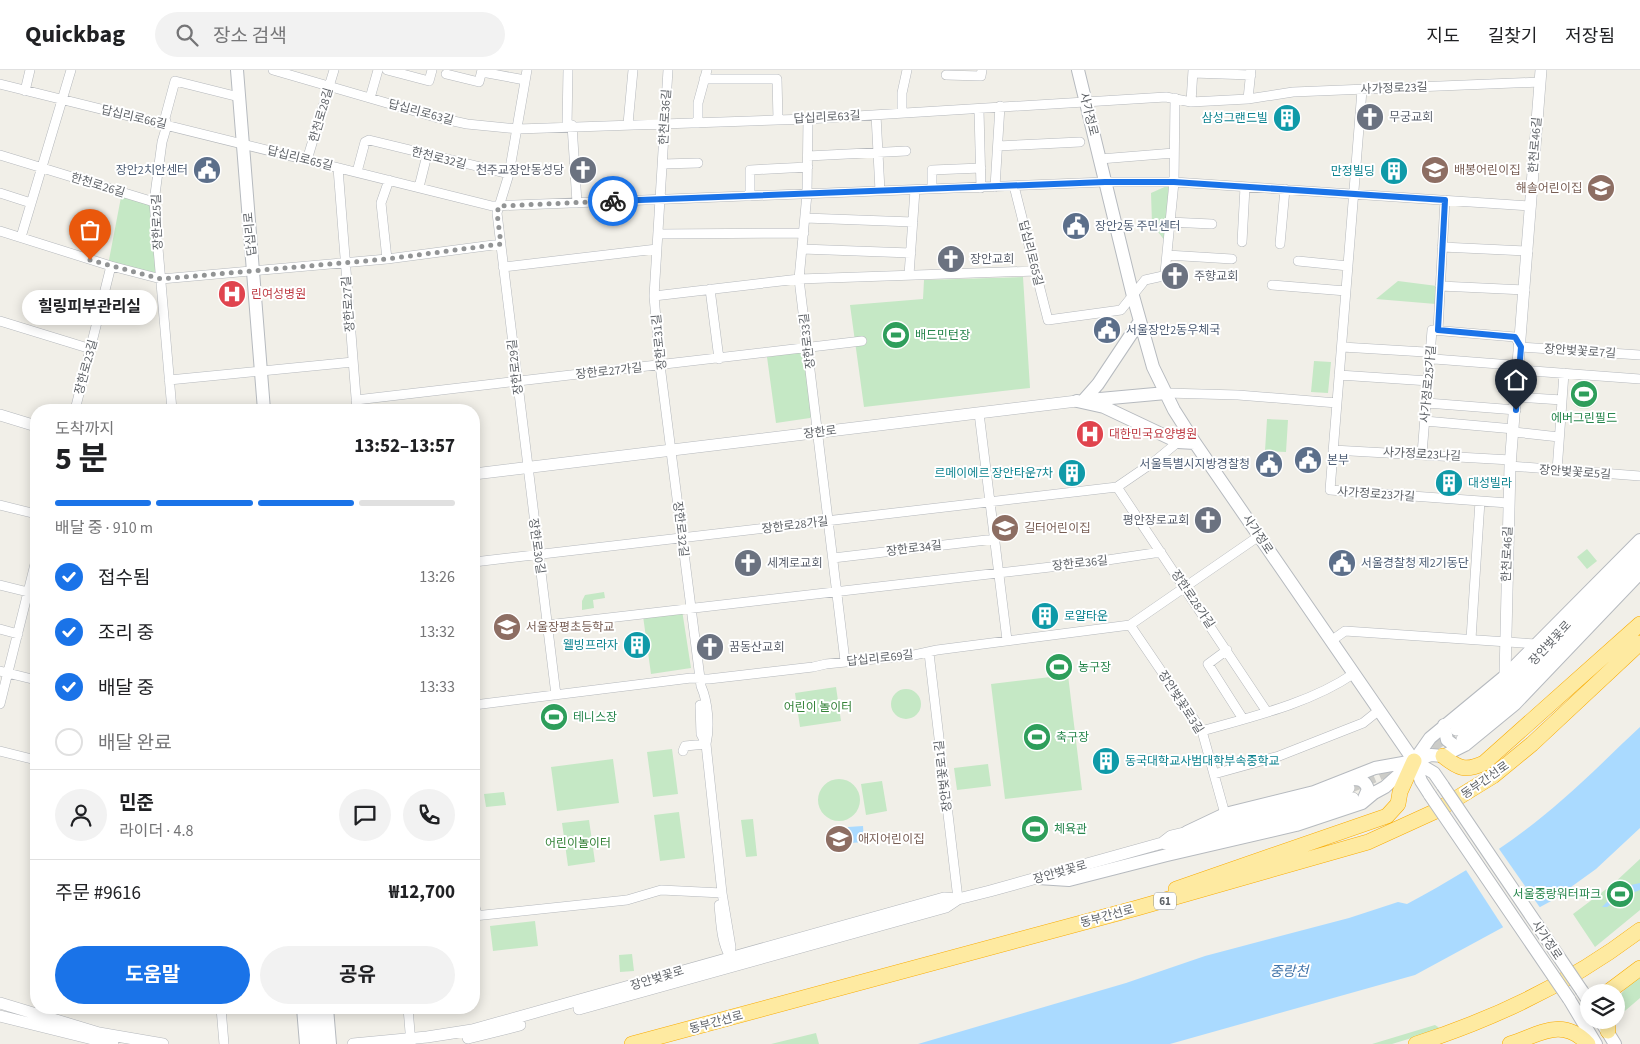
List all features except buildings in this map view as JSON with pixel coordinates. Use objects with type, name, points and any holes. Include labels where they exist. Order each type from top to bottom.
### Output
[{"type":"highway","points":[[1443,756],[1458,768],[1470,768],[1484,762],[1640,624]]},
{"type":"highway","name":"동부간선로","points":[[632,1044],[1137,908],[1368,842],[1436,812],[1493,776],[1512,761],[1640,643]]},
{"type":"highway","points":[[1137,908],[1180,887],[1387,816],[1398,804],[1400,792],[1414,761]]},
{"type":"highway","points":[[1416,1044],[1474,1024],[1522,1004],[1587,967],[1640,930]]},
{"type":"highway","points":[[1619,984],[1640,968]]},
{"type":"highway","points":[[1510,1044],[1556,1028],[1571,1031],[1588,1044]]},
{"type":"main road","name":"답십리로","points":[[237,70],[263,404]]},
{"type":"main road","name":"사가정로","points":[[1078,70],[1133,296],[1153,366],[1166,393],[1195,443],[1414,761],[1421,781],[1430,795],[1570,999],[1596,1044]]},
{"type":"main road","points":[[1080,401],[1098,384],[1140,321]]},
{"type":"main road","name":"장한로","points":[[1080,401],[1166,393]]},
{"type":"main road","points":[[1080,401],[1104,406],[1178,442],[1195,443]]},
{"type":"main road","points":[[1038,878],[1069,880],[1296,825],[1354,792],[1375,768],[1414,761],[1430,755],[1443,756],[1455,736],[1505,676],[1640,540]]},
{"type":"main road","points":[[1187,832],[1225,814],[1314,792],[1374,793],[1385,787],[1414,761],[1430,738],[1455,736],[1465,745],[1515,704],[1640,573]]},
{"type":"main road","name":"사가정로","points":[[1414,761],[1434,773],[1580,988]]},
{"type":"main road","points":[[303,1014],[306,1044]]},
{"type":"main road","points":[[316,1014],[318,1044]]},
{"type":"main road","points":[[328,1014],[330,1044]]},
{"type":"street","points":[[25,91],[30,70]]},
{"type":"street","points":[[21,237],[71,70]]},
{"type":"street","name":"답십리로63길","points":[[273,70],[467,124],[518,129],[569,125],[698,124],[808,119],[1086,102]]},
{"type":"street","name":"한천로28길","points":[[307,160],[334,70]]},
{"type":"street","points":[[370,98],[378,70]]},
{"type":"street","points":[[387,70],[428,81],[432,70]]},
{"type":"street","points":[[499,206],[509,174],[527,70]]},
{"type":"street","points":[[568,70],[569,125],[577,203]]},
{"type":"street","points":[[628,124],[633,70]]},
{"type":"street","name":"한천로36길","points":[[661,199],[668,70]]},
{"type":"street","points":[[698,124],[698,103],[707,70]]},
{"type":"street","points":[[902,113],[902,93],[907,70]]},
{"type":"street","points":[[946,75],[981,76],[982,70]]},
{"type":"street","points":[[446,74],[479,82],[482,71],[525,80]]},
{"type":"street","points":[[1192,102],[1193,71],[1251,73],[1248,99]]},
{"type":"street","name":"사가정로23길","points":[[1086,102],[1175,98],[1192,102],[1248,99],[1294,92],[1362,90],[1540,76]]},
{"type":"street","name":"한천로46길","points":[[1505,676],[1508,502],[1540,76]]},
{"type":"street","points":[[704,80],[777,79],[778,120]]},
{"type":"street","points":[[167,125],[166,118],[175,81],[239,97]]},
{"type":"street","name":"답십리로66길","points":[[0,84],[243,144]]},
{"type":"street","name":"사가정로23가길","points":[[1362,90],[1330,490],[1508,502]]},
{"type":"street","points":[[1133,296],[1144,280],[1163,276],[1165,273],[1174,182],[1175,98]]},
{"type":"street","points":[[994,187],[1000,106]]},
{"type":"street","points":[[979,110],[981,188]]},
{"type":"street","name":"답십리로63길","points":[[876,115],[878,152]]},
{"type":"street","name":"장한로33길","points":[[808,119],[807,194],[800,279],[818,432]]},
{"type":"street","name":"장한로25길","points":[[167,125],[162,142],[154,202],[171,404]]},
{"type":"street","name":"한천로32길","points":[[357,172],[365,142],[369,140],[509,174]]},
{"type":"street","name":"사가정로","points":[[998,146],[1080,142]]},
{"type":"street","name":"답십리로65길","points":[[243,144],[418,188],[499,206],[1105,182],[1174,182],[1531,206]]},
{"type":"street","points":[[808,156],[906,150]]},
{"type":"street","points":[[878,152],[880,191]]},
{"type":"street","points":[[1100,159],[1174,153]]},
{"type":"street","name":"한천로26길","points":[[0,155],[154,202]]},
{"type":"street","points":[[418,188],[427,155]]},
{"type":"street","name":"한천로36길","points":[[663,164],[698,163]]},
{"type":"street","points":[[750,196],[750,170],[808,167]]},
{"type":"street","name":"장한로27길","points":[[338,168],[356,404]]},
{"type":"street","points":[[932,189],[932,170],[981,168]]},
{"type":"street","points":[[387,259],[381,203],[389,180]]},
{"type":"street","name":"답십리로65길","points":[[1014,186],[1048,320],[1120,310],[1133,296]]},
{"type":"street","points":[[1242,242],[1245,187]]},
{"type":"street","points":[[1280,244],[1286,189]]},
{"type":"street","points":[[910,276],[915,190]]},
{"type":"street","points":[[0,193],[31,203]]},
{"type":"street","name":"장한로31길","points":[[661,199],[654,296],[660,365],[672,450]]},
{"type":"street","name":"사가정로25가길","points":[[1422,454],[1432,330],[1438,330],[1445,200]]},
{"type":"street","name":"장한로29길","points":[[499,206],[497,213],[527,467]]},
{"type":"street","points":[[805,218],[913,222]]},
{"type":"street","points":[[1169,222],[1212,224]]},
{"type":"street","points":[[0,230],[111,266],[161,279],[387,259],[501,244]]},
{"type":"street","points":[[658,234],[804,233]]},
{"type":"street","points":[[1442,247],[1528,251]]},
{"type":"street","points":[[503,267],[657,249]]},
{"type":"street","points":[[802,249],[911,252]]},
{"type":"street","points":[[1167,255],[1232,259]]},
{"type":"street","points":[[1298,261],[1348,266]]},
{"type":"street","name":"장한로23길","points":[[77,404],[111,266]]},
{"type":"street","points":[[654,296],[800,279],[1036,271]]},
{"type":"street","points":[[1272,285],[1346,291]]},
{"type":"street","points":[[1440,286],[1525,290]]},
{"type":"street","points":[[710,289],[719,359]]},
{"type":"street","points":[[0,321],[91,349]]},
{"type":"street","points":[[1438,330],[1515,337],[1521,347]]},
{"type":"street","name":"장한로27가길","points":[[356,400],[862,341]]},
{"type":"street","points":[[1342,347],[1425,352],[1434,359],[1512,365],[1519,370],[1640,378]]},
{"type":"street","name":"장안벚꽃로7길","points":[[1521,347],[1640,356]]},
{"type":"street","points":[[169,380],[353,362]]},
{"type":"street","points":[[1557,471],[1564,373]]},
{"type":"street","points":[[1339,375],[1429,381]]},
{"type":"street","points":[[1166,393],[1238,395],[1337,403]]},
{"type":"street","points":[[1517,396],[1562,400]]},
{"type":"street","name":"장한로","points":[[480,473],[1080,401]]},
{"type":"street","points":[[1427,403],[1516,410]]},
{"type":"street","points":[[979,413],[1007,640]]},
{"type":"street","points":[[0,415],[30,424]]},
{"type":"street","points":[[1425,420],[1559,436]]},
{"type":"street","points":[[818,432],[845,661]]},
{"type":"street","name":"장한로28가길","points":[[480,561],[1117,487],[1155,461],[1178,442]]},
{"type":"street","name":"장한로32길","points":[[672,450],[701,682],[698,693],[700,726],[706,744],[722,893],[729,930],[731,962]]},
{"type":"street","name":"사가정로23나길","points":[[1333,450],[1422,454],[1511,463]]},
{"type":"street","name":"장안벚꽃로5길","points":[[1511,463],[1557,471],[1640,476]]},
{"type":"street","name":"장한로30길","points":[[527,467],[556,695]]},
{"type":"street","name":"장한로28가길","points":[[1117,487],[1268,712]]},
{"type":"street","points":[[1471,639],[1480,501]]},
{"type":"street","points":[[0,505],[30,512]]},
{"type":"street","name":"답십리로69길","points":[[480,704],[556,695],[701,682],[845,661],[928,653],[1007,640],[1130,625],[1259,536]]},
{"type":"street","name":"장한로34길","points":[[833,558],[995,539]]},
{"type":"street","name":"장안벚꽃로","points":[[1455,736],[1514,680],[1640,550]]},
{"type":"street","name":"장한로36길","points":[[999,572],[1094,562],[1161,552]]},
{"type":"street","name":"장안벚꽃로","points":[[1455,736],[1490,717],[1529,680],[1640,562]]},
{"type":"street","points":[[547,626],[837,593],[999,572]]},
{"type":"street","points":[[0,585],[30,592]]},
{"type":"street","points":[[0,704],[4,672],[30,599]]},
{"type":"street","name":"장안벚꽃로3길","points":[[1130,625],[1202,731],[1225,814]]},
{"type":"street","points":[[0,629],[18,634]]},
{"type":"street","points":[[1331,641],[1345,632],[1536,644]]},
{"type":"street","points":[[1227,650],[1208,664],[1243,719]]},
{"type":"street","name":"장안벚꽃로1길","points":[[928,653],[958,899]]},
{"type":"street","points":[[4,672],[30,678]]},
{"type":"street","points":[[1202,731],[1268,712],[1337,685],[1353,674]]},
{"type":"street","points":[[1214,774],[1296,749],[1363,723],[1378,711]]},
{"type":"street","points":[[682,751],[685,746],[706,744]]},
{"type":"street","points":[[0,751],[30,758]]},
{"type":"street","name":"장안벚꽃로","points":[[435,1044],[499,1031],[944,898],[958,899],[1162,843],[1170,836],[1354,792]]},
{"type":"street","name":"장안벚꽃로","points":[[1162,843],[1173,845],[1277,822],[1354,792]]},
{"type":"street","points":[[480,916],[627,900],[661,890],[722,893]]},
{"type":"street","name":"장한로32길","points":[[722,893],[719,905],[720,923],[725,948],[731,962]]},
{"type":"street","name":"장안벚꽃로","points":[[353,1044],[411,1042],[488,1026],[731,962]]},
{"type":"street","points":[[0,1003],[30,1012]]},
{"type":"street","points":[[36,1014],[99,1033],[163,1044]]},
{"type":"street","points":[[222,1014],[224,1044]]},
{"type":"street","points":[[409,1014],[411,1042]]},
{"type":"street","points":[[0,1016],[113,1044]]},
{"type":"green space","points":[[1169,185],[1165,241],[1152,224],[1151,193]]},
{"type":"green space","points":[[122,192],[154,202],[161,279],[108,265]]},
{"type":"green space","points":[[1023,277],[1030,388],[864,407],[850,305],[923,299],[924,280]]},
{"type":"green space","points":[[1398,281],[1437,286],[1436,304],[1376,299]]},
{"type":"green space","points":[[800,352],[805,355],[813,414],[810,418],[776,423],[767,357]]},
{"type":"green space","points":[[1314,361],[1331,362],[1328,393],[1311,392]]},
{"type":"green space","name":"에버그린필드","points":[[1584,381],[1594,385],[1598,395],[1594,405],[1584,409],[1574,405],[1570,395],[1574,385]]},
{"type":"green space","points":[[1267,419],[1288,420],[1286,452],[1265,451]]},
{"type":"green space","points":[[1587,549],[1597,561],[1587,569],[1577,557]]},
{"type":"green space","points":[[604,592],[605,598],[593,600],[594,608],[582,610],[582,601],[585,595]]},
{"type":"green space","points":[[682,610],[691,668],[651,674],[643,616]]},
{"type":"green space","name":"농구장","points":[[1070,660],[1071,672],[1048,674],[1046,663]]},
{"type":"green space","name":"축구장","points":[[1068,675],[1082,790],[1005,799],[991,684]]},
{"type":"green space","name":"어린이 놀이터","points":[[836,687],[841,721],[800,727],[795,693]]},
{"type":"green space","points":[[906,689],[912,690],[920,698],[920,710],[912,718],[906,719],[900,718],[892,710],[891,704],[892,698],[900,690]]},
{"type":"green space","name":"테니스장","points":[[564,709],[565,722],[545,725],[543,712]]},
{"type":"green space","points":[[672,749],[678,794],[653,797],[647,752]]},
{"type":"green space","points":[[613,759],[619,803],[557,811],[551,767]]},
{"type":"green space","points":[[988,764],[991,786],[957,790],[954,768]]},
{"type":"green space","points":[[835,779],[843,779],[854,785],[860,800],[854,815],[843,821],[835,821],[824,815],[818,804],[818,796],[824,785]]},
{"type":"green space","points":[[882,781],[887,811],[866,815],[861,784]]},
{"type":"green space","points":[[504,792],[506,805],[486,807],[484,794]]},
{"type":"green space","points":[[679,812],[685,858],[660,861],[654,815]]},
{"type":"green space","points":[[753,819],[757,856],[746,857],[741,820]]},
{"type":"green space","name":"어린이놀이터","points":[[589,820],[595,862],[568,866],[562,823]]},
{"type":"green space","name":"서울중랑워터파크","points":[[1640,859],[1640,910],[1595,947],[1573,914],[1613,884]]},
{"type":"green space","points":[[535,921],[538,946],[493,951],[490,926]]},
{"type":"green space","points":[[632,954],[634,971],[620,972],[619,955]]},
{"type":"green space","points":[[1640,977],[1640,998],[1625,1011],[1625,989]]},
{"type":"green space","points":[[1435,1025],[1441,1029],[1392,1044],[1372,1044]]},
{"type":"green space","points":[[816,1033],[819,1044],[771,1044]]},
{"type":"water","name":"중랑천","points":[[1640,727],[1640,828],[1596,869],[1553,900],[1415,975],[1170,1044],[918,1044],[1126,983],[1205,956],[1349,918],[1398,902],[1407,904],[1468,869],[1526,829],[1572,791]]},
{"type":"water","points":[[863,826],[864,842],[850,843],[848,827]]},
{"type":"water","points":[[1640,883],[1640,890],[1624,896],[1607,907],[1602,907],[1622,887]]},
{"type":"pier","points":[[1497,846],[1541,909],[1505,930],[1464,867]]},
{"type":"tunnel","points":[[1418,756],[1453,733]]},
{"type":"tunnel","points":[[1349,788],[1400,766]]},
{"type":"way so far","points":[[90,260],[161,279],[387,259],[501,244],[497,213],[499,206],[613,201]]},
{"type":"place","name":"무궁교회","points":[[1370,117]]},
{"type":"place","name":"삼성그랜드빌","points":[[1287,118]]},
{"type":"place","name":"장안2치안센터","points":[[207,170]]},
{"type":"place","name":"천주교장안동성당","points":[[583,170]]},
{"type":"place","name":"배봉어린이집","points":[[1435,170]]},
{"type":"place","name":"만정빌딩","points":[[1394,171]]},
{"type":"place","name":"해솔어린이집","points":[[1601,188]]},
{"type":"place","name":"장안2동 주민센터","points":[[1076,226]]},
{"type":"place","name":"장안교회","points":[[951,259]]},
{"type":"place","name":"힐링피부관리실","points":[[90,260]]},
{"type":"place","name":"주향교회","points":[[1175,276]]},
{"type":"place","name":"린여성병원","points":[[232,294]]},
{"type":"place","name":"서울장안2동우체국","points":[[1107,330]]},
{"type":"place","name":"배드민턴장","points":[[896,335]]},
{"type":"place","name":"에버그린필드","points":[[1584,394]]},
{"type":"place","name":"대한민국요양병원","points":[[1090,434]]},
{"type":"place","name":"본부","points":[[1308,460]]},
{"type":"place","name":"서울특별시지방경찰청","points":[[1269,464]]},
{"type":"place","name":"르메이에르 장안타운7차","points":[[1072,473]]},
{"type":"place","name":"대성빌라","points":[[1449,483]]},
{"type":"place","name":"평안장로교회","points":[[1208,520]]},
{"type":"place","name":"길터어린이집","points":[[1005,528]]},
{"type":"place","name":"세계로교회","points":[[748,563]]},
{"type":"place","name":"서울경찰청 제2기동단","points":[[1342,563]]},
{"type":"place","name":"로얄타운","points":[[1045,616]]},
{"type":"place","name":"서울장평초등학교","points":[[507,627]]},
{"type":"place","name":"웰빙프라자","points":[[637,645]]},
{"type":"place","name":"꿈동산교회","points":[[710,647]]},
{"type":"place","name":"농구장","points":[[1059,667]]},
{"type":"place","name":"테니스장","points":[[554,717]]},
{"type":"place","name":"축구장","points":[[1037,737]]},
{"type":"place","name":"동국대학교사범대학부속중학교","points":[[1106,761]]},
{"type":"place","name":"체육관","points":[[1035,829]]},
{"type":"place","name":"애지어린이집","points":[[839,839]]},
{"type":"place","name":"서울중랑워터파크","points":[[1620,894]]},
{"type":"route","points":[[613,201],[1105,182],[1174,182],[1445,200],[1438,330],[1515,337],[1521,347],[1516,410]]}]
